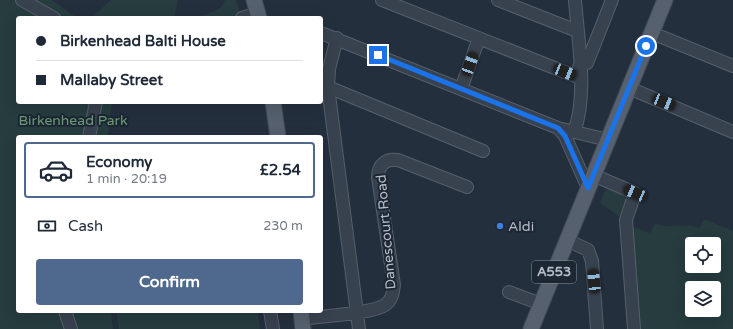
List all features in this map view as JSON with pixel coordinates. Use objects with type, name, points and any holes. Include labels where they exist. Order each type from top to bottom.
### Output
[{"type":"main road","name":"A553","points":[[531,329],[665,0]]},
{"type":"main road","points":[[273,104],[278,135]]},
{"type":"street","points":[[22,0],[50,16]]},
{"type":"street","points":[[382,0],[480,38],[580,72]]},
{"type":"street","points":[[498,0],[577,30]]},
{"type":"street","points":[[574,132],[579,117],[580,72],[575,0]]},
{"type":"street","points":[[580,72],[587,63],[612,0]]},
{"type":"street","points":[[246,16],[257,10]]},
{"type":"street","points":[[652,33],[733,66]]},
{"type":"street","points":[[323,34],[558,128],[608,140]]},
{"type":"street","points":[[337,38],[329,69],[328,87],[359,329]]},
{"type":"street","points":[[461,88],[480,38]]},
{"type":"street","points":[[328,87],[483,151]]},
{"type":"street","points":[[629,88],[733,132]]},
{"type":"street","points":[[89,135],[96,104]]},
{"type":"street","points":[[558,128],[565,136],[591,181],[635,193],[626,220],[634,329]]},
{"type":"street","name":"Danescourt Road","points":[[302,320],[379,308],[391,299],[394,285],[378,177],[378,171],[383,163],[388,160],[398,160],[467,187]]},
{"type":"street","points":[[567,240],[588,250],[592,261],[597,329]]},
{"type":"street","points":[[509,292],[541,304]]},
{"type":"street","points":[[66,313],[71,329]]},
{"type":"street","points":[[270,313],[273,329]]},
{"type":"green space","name":"Birkenhead Park","points":[[0,0],[52,0],[74,16],[16,16],[16,104],[112,104],[108,135],[16,135],[16,313],[111,313],[113,329],[0,329]]},
{"type":"green space","points":[[111,0],[178,0],[174,16],[93,16]]},
{"type":"green space","points":[[225,0],[236,0],[241,16],[198,16],[216,11]]},
{"type":"green space","points":[[607,186],[631,195],[624,220],[600,203]]},
{"type":"green space","points":[[704,219],[733,231],[733,329],[638,329],[631,226],[650,233],[655,223],[665,226],[693,226],[699,228]]},
{"type":"green space","points":[[116,313],[258,313],[260,329],[119,329]]},
{"type":"place","name":"Aldi","points":[[500,226]]},
{"type":"route","points":[[378,55],[558,128],[565,136],[588,188],[646,46]]}]
